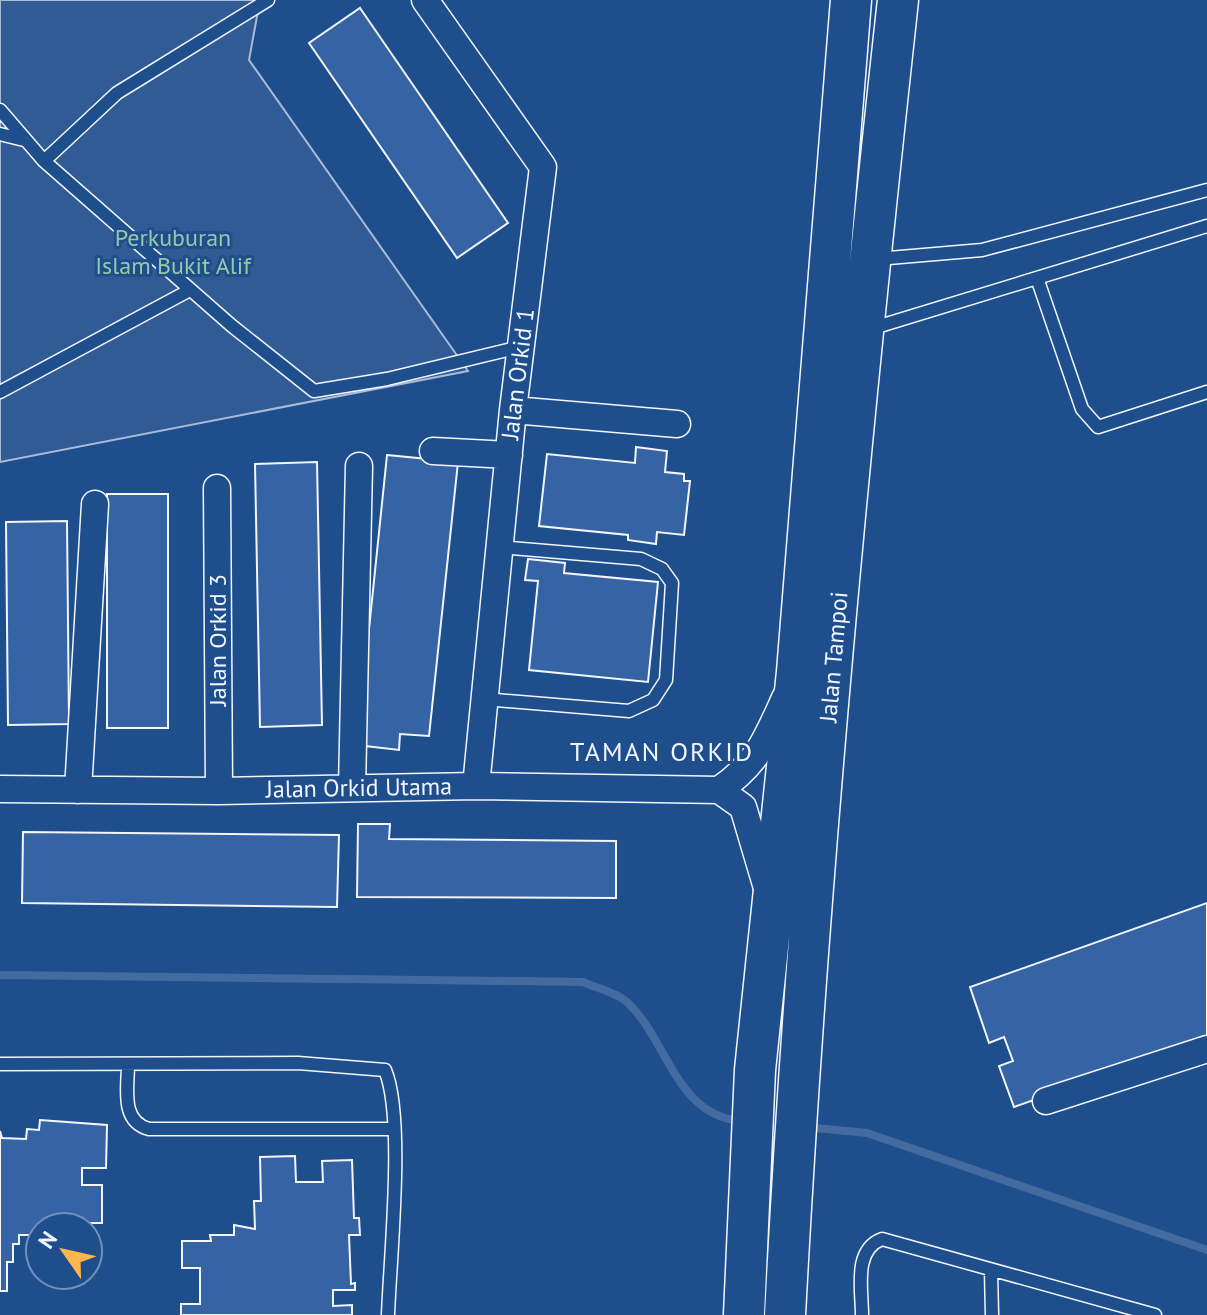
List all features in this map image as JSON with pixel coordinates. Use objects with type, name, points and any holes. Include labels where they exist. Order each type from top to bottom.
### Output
[{"type":"main road","name":"Jalan Tampoi","points":[[744,1315],[755,1070],[797,672],[851,0]]},
{"type":"main road","name":"Jalan Tampoi","points":[[785,1315],[792,1187],[845,514],[898,0]]},
{"type":"street","name":"Jalan Orkid 1","points":[[425,0],[543,167],[513,410],[476,786]]},
{"type":"street","points":[[513,410],[677,424]]},
{"type":"street","points":[[433,451],[509,455]]},
{"type":"street","points":[[352,788],[359,466]]},
{"type":"street","name":"Jalan Orkid 3","points":[[217,488],[219,791]]},
{"type":"street","points":[[78,790],[95,504]]},
{"type":"street","points":[[774,910],[743,807],[719,790],[745,772],[763,745],[797,672]]},
{"type":"street","name":"Jalan Orkid Utama","points":[[0,789],[219,791],[476,786],[719,790]]},
{"type":"street","points":[[1046,1101],[1207,1049]]},
{"type":"lane","points":[[44,161],[117,93],[268,0]]},
{"type":"lane","points":[[0,110],[44,161],[190,290],[314,391],[387,379],[521,347]]},
{"type":"lane","points":[[0,134],[25,140]]},
{"type":"lane","points":[[870,260],[982,250],[1207,190]]},
{"type":"lane","points":[[864,331],[1207,226]]},
{"type":"lane","points":[[1037,278],[1082,409],[1098,427],[1207,392]]},
{"type":"lane","points":[[0,392],[190,290]]},
{"type":"lane","points":[[484,699],[629,711],[653,700],[666,680],[672,583],[662,569],[641,559],[500,547]]},
{"type":"lane","points":[[0,1064],[368,1066],[385,1070],[391,1085],[394,1129],[388,1315]]},
{"type":"lane","points":[[128,1064],[131,1118],[138,1126],[149,1129],[394,1129]]},
{"type":"lane","points":[[862,1315],[863,1256],[871,1243],[882,1239],[1155,1315]]},
{"type":"lane","points":[[991,1271],[992,1315]]},
{"type":"shaded area","name":"Perkuburan Islam Bukit Alif","points":[[0,0],[260,0],[249,60],[468,371],[0,462]]},
{"type":"building","points":[[360,8],[508,223],[457,258],[309,43]]},
{"type":"building","points":[[636,447],[667,451],[665,472],[684,474],[684,481],[690,481],[684,535],[657,532],[656,544],[628,540],[628,535],[539,526],[547,454],[635,463]]},
{"type":"building","points":[[387,455],[458,462],[429,736],[400,734],[399,750],[357,745]]},
{"type":"building","points":[[317,462],[322,725],[260,727],[255,464]]},
{"type":"building","points":[[107,494],[168,494],[168,728],[107,728]]},
{"type":"building","points":[[67,521],[69,724],[8,725],[6,522]]},
{"type":"building","points":[[528,559],[565,563],[564,573],[658,582],[648,682],[529,670],[538,581],[525,580]]},
{"type":"building","points":[[358,824],[390,824],[389,839],[616,841],[616,898],[357,897]]},
{"type":"building","points":[[23,832],[339,835],[337,907],[22,903]]},
{"type":"building","points":[[1207,903],[1207,1039],[1014,1107],[999,1066],[1013,1061],[1004,1037],[989,1043],[970,987]]},
{"type":"building","points":[[40,1120],[107,1125],[106,1168],[82,1168],[82,1185],[102,1185],[102,1211],[24,1211],[24,1235],[19,1235],[19,1244],[13,1244],[13,1262],[7,1262],[7,1291],[0,1291],[0,1131],[2,1138],[26,1139],[27,1129],[39,1130]]},
{"type":"building","points":[[295,1156],[296,1182],[323,1182],[322,1161],[352,1160],[354,1218],[359,1218],[360,1235],[349,1235],[351,1284],[355,1283],[355,1290],[333,1290],[333,1306],[352,1305],[352,1315],[181,1315],[181,1304],[200,1304],[200,1268],[182,1268],[182,1241],[211,1241],[210,1235],[234,1235],[234,1225],[255,1229],[254,1201],[261,1201],[260,1157]]},
{"type":"waterway","points":[[0,975],[583,982],[624,999],[642,1019],[687,1091],[718,1116],[740,1121]]},
{"type":"waterway","points":[[806,1127],[867,1133],[1207,1250]]},
{"type":"district","name":"TAMAN ORKID","points":[[662,752]]}]
